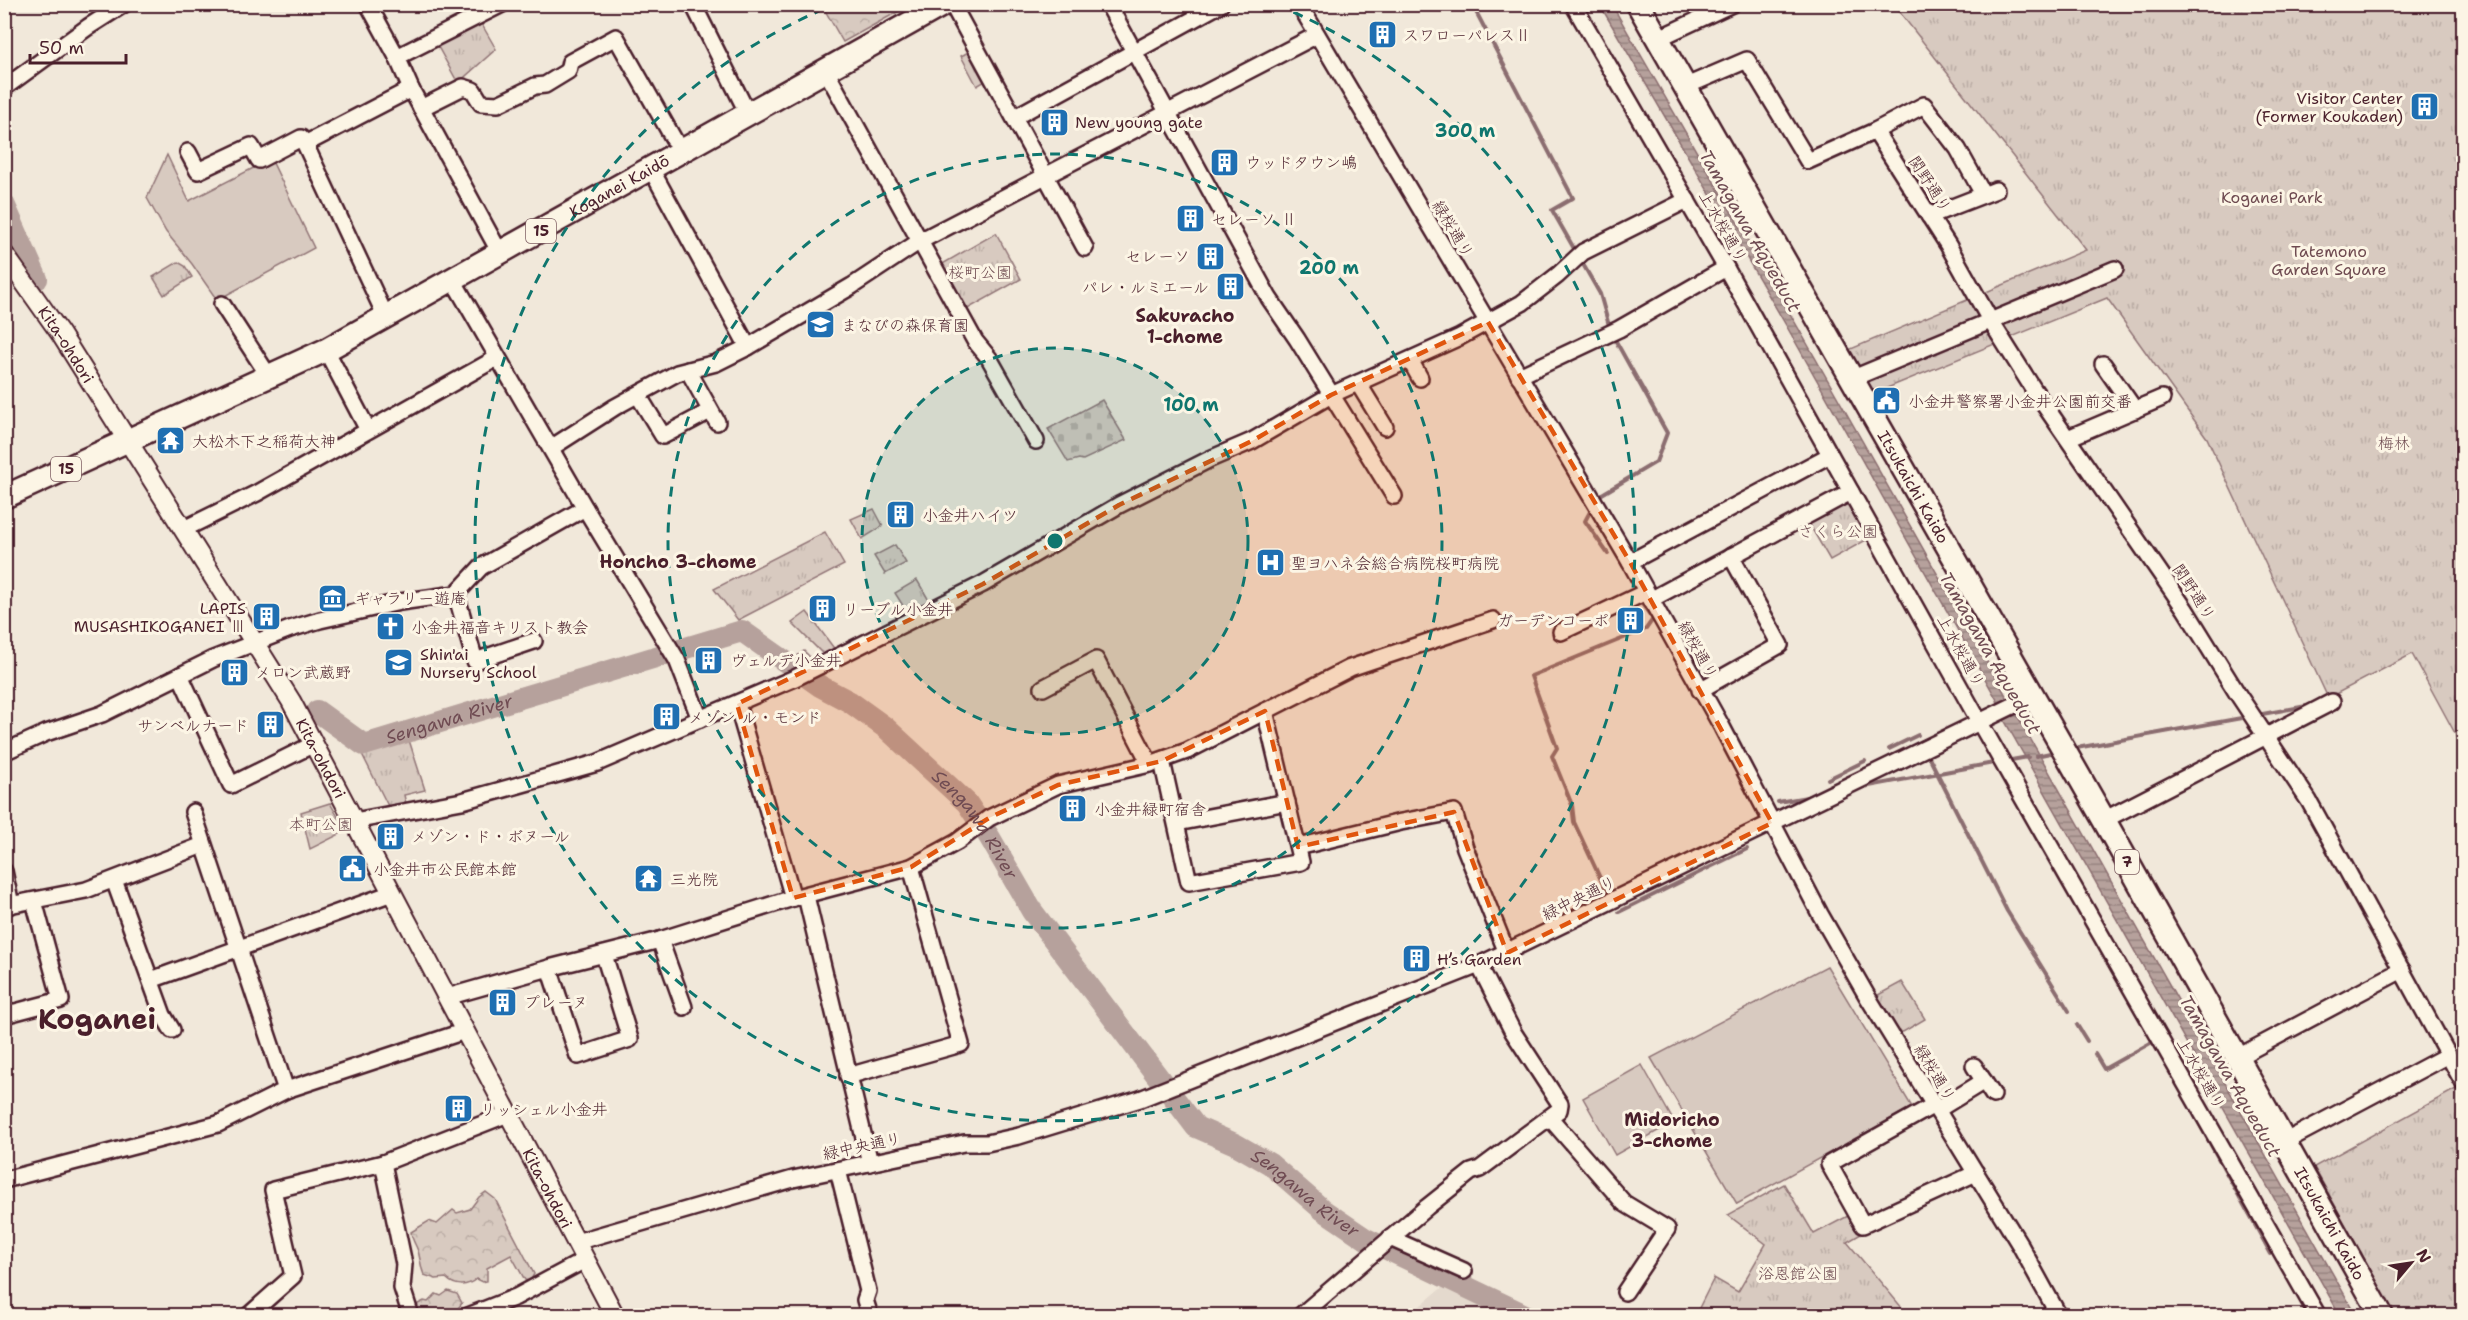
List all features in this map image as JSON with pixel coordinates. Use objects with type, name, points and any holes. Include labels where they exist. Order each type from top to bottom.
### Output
[{"type":"main road","name":"Koganei Kaidō","points":[[128,440],[270,378],[326,350],[944,4]]},
{"type":"main road","name":"Itsukaichi Kaido","points":[[1638,4],[1869,410],[2029,698],[2104,820],[2382,1316]]},
{"type":"main road","name":"15","points":[[4,497],[128,440]]},
{"type":"street","points":[[4,88],[88,27],[124,4]]},
{"type":"street","points":[[368,4],[500,254]]},
{"type":"street","points":[[397,57],[502,4]]},
{"type":"street","points":[[693,4],[748,114]]},
{"type":"street","points":[[952,4],[1015,117],[1079,241]]},
{"type":"street","points":[[1015,117],[1221,4]]},
{"type":"street","name":"緑桜通り","points":[[1299,4],[1630,562],[1722,727],[1855,975],[1976,1173],[2059,1316]]},
{"type":"street","name":"上水桜通り","points":[[1573,4],[1726,268],[1851,492],[1985,721],[2210,1137],[2318,1316]]},
{"type":"street","points":[[1657,39],[1732,4]]},
{"type":"street","points":[[1113,6],[1134,52],[1269,298],[1395,496]]},
{"type":"street","points":[[551,448],[677,373],[716,363],[748,347],[852,286],[920,241],[1317,35]]},
{"type":"street","points":[[421,108],[463,87],[472,90],[482,103],[498,104],[535,86],[545,85],[568,71],[570,62],[616,37],[681,152]]},
{"type":"street","points":[[1684,87],[1748,60],[1808,161],[1875,131],[1924,105],[1990,192],[1929,216]]},
{"type":"street","points":[[826,71],[975,341],[989,358],[1036,441]]},
{"type":"street","points":[[305,144],[411,89]]},
{"type":"street","name":"関野通り","points":[[1875,131],[2034,390],[2185,609],[2237,693],[2309,801],[2463,1084]]},
{"type":"street","points":[[188,152],[198,171],[251,146],[259,160],[301,138],[386,317]]},
{"type":"street","points":[[651,169],[748,347]]},
{"type":"street","points":[[354,821],[462,801],[597,763],[802,674],[983,584],[1119,505],[1210,459],[1252,441],[1331,395],[1460,338],[1522,303],[1579,255],[1687,200]]},
{"type":"street","name":"Kita-ohdori","points":[[4,254],[46,311],[128,440],[254,642],[314,744],[615,1316]]},
{"type":"street","points":[[1520,376],[1612,332],[1726,268]]},
{"type":"street","points":[[1851,379],[2115,269]]},
{"type":"street","points":[[453,280],[585,508],[677,660],[700,719]]},
{"type":"street","points":[[222,304],[270,378]]},
{"type":"street","points":[[326,350],[368,430]]},
{"type":"street","points":[[184,529],[257,493],[497,358]]},
{"type":"street","points":[[1410,360],[1420,378]]},
{"type":"street","points":[[2103,364],[2135,410]]},
{"type":"street","points":[[638,395],[663,436],[713,416],[688,370]]},
{"type":"street","points":[[1358,383],[1385,427]]},
{"type":"street","points":[[2068,438],[2162,398]]},
{"type":"street","points":[[1630,562],[1830,455]]},
{"type":"street","points":[[1561,632],[1648,596],[1731,556],[1851,492]]},
{"type":"street","points":[[4,752],[46,733],[102,714],[180,675],[254,642],[320,620],[400,602],[456,594],[481,567],[585,508]]},
{"type":"street","points":[[1700,690],[1780,645],[1731,556]]},
{"type":"street","points":[[456,594],[475,661],[534,641]]},
{"type":"street","points":[[447,997],[660,940],[799,897],[911,867],[957,842],[989,818],[1058,785],[1156,763],[1187,751],[1350,668],[1493,620]]},
{"type":"street","points":[[1043,688],[1096,660],[1156,763],[1177,823],[1190,882],[1301,862],[1265,711]]},
{"type":"street","points":[[180,675],[231,785],[314,744]]},
{"type":"street","name":"緑中央通り","points":[[576,1242],[793,1179],[954,1145],[987,1143],[1019,1136],[1175,1087],[1507,953],[2029,698]]},
{"type":"street","points":[[2104,820],[2332,702]]},
{"type":"street","points":[[736,704],[799,897],[870,1163]]},
{"type":"street","points":[[1177,823],[1287,802]]},
{"type":"street","points":[[193,812],[286,1090]]},
{"type":"street","points":[[1298,847],[1401,822],[1454,812],[1465,848],[1507,953]]},
{"type":"street","points":[[4,871],[8,905],[86,890],[203,845]]},
{"type":"street","points":[[848,1076],[961,1044],[911,867]]},
{"type":"street","points":[[114,880],[163,1015],[172,1030]]},
{"type":"street","points":[[151,980],[392,893]]},
{"type":"street","points":[[4,1015],[61,1000],[34,901]]},
{"type":"street","points":[[660,940],[684,1007]]},
{"type":"street","points":[[549,968],[578,1056],[630,1039],[604,955]]},
{"type":"street","points":[[1300,1316],[1372,1252],[1471,1172],[1480,1169],[1559,1110],[1560,1104],[1514,1032],[1479,965]]},
{"type":"street","points":[[2236,1058],[2402,970]]},
{"type":"street","points":[[4,1180],[218,1124],[286,1090],[465,1031]]},
{"type":"street","points":[[2284,1142],[2448,1055]]},
{"type":"street","points":[[1974,1066],[1993,1095]]},
{"type":"street","points":[[1976,1173],[1863,1225],[1829,1164],[1984,1081]]},
{"type":"street","points":[[248,1316],[293,1276],[273,1190],[383,1163],[508,1114]]},
{"type":"street","points":[[1550,1118],[1624,1203],[1667,1229],[1625,1292]]},
{"type":"street","points":[[383,1163],[404,1264],[402,1288],[411,1316]]},
{"type":"street","points":[[838,1170],[868,1291],[865,1300],[870,1316]]},
{"type":"street","points":[[1388,1239],[1464,1271]]},
{"type":"street","points":[[468,1316],[516,1297],[585,1260]]},
{"type":"highlighted area","points":[[1488,322],[1630,562],[1772,823],[1507,953],[1454,812],[1298,847],[1265,711],[1162,761],[1058,785],[989,818],[911,867],[793,898],[737,704],[983,584],[1119,505],[1252,441],[1331,395]]},
{"type":"shaded area","points":[[1600,5],[1612,5],[1804,338],[2356,1315],[2340,1315],[2003,718],[1997,700],[1787,327]]},
{"type":"shaded area","points":[[1444,1286],[1513,1315],[1409,1315]]},
{"type":"green space","points":[[822,5],[910,5],[843,42]]},
{"type":"green space","name":"Koganei Park","points":[[1894,5],[2463,5],[2463,748],[2412,654],[2328,698],[2207,438],[2107,298],[1870,395],[1846,351],[2086,250]]},
{"type":"green space","points":[[481,23],[496,49],[458,83],[437,45]]},
{"type":"green space","points":[[970,51],[987,80],[977,86],[961,56]]},
{"type":"green space","points":[[167,155],[189,201],[271,159],[314,248],[217,300],[166,232],[147,198]]},
{"type":"green space","name":"桜町公園","points":[[996,233],[1021,279],[964,311],[939,266]]},
{"type":"green space","points":[[178,262],[185,266],[192,277],[164,295],[153,277]]},
{"type":"green space","points":[[1102,400],[1126,440],[1083,460],[1068,462],[1048,429]]},
{"type":"green space","name":"さくら公園","points":[[1846,500],[1868,539],[1830,560],[1808,522]]},
{"type":"green space","points":[[874,509],[883,526],[862,539],[851,519]]},
{"type":"green space","points":[[825,532],[844,565],[738,620],[714,589]]},
{"type":"green space","points":[[895,545],[906,563],[885,574],[874,556]]},
{"type":"green space","points":[[917,580],[930,602],[907,612],[895,593]]},
{"type":"green space","points":[[807,612],[836,651],[826,657],[792,623]]},
{"type":"green space","points":[[804,651],[815,662],[803,668],[793,659]]},
{"type":"green space","points":[[409,740],[425,790],[404,795],[406,804],[389,808],[361,752]]},
{"type":"green space","name":"本町公園","points":[[330,803],[346,831],[310,849],[301,812]]},
{"type":"green space","points":[[1827,966],[1912,1107],[1737,1204],[1651,1058]]},
{"type":"green space","points":[[1902,982],[1925,1019],[1903,1032],[1895,1030],[1877,1002],[1878,995]]},
{"type":"green space","points":[[1642,1065],[1674,1122],[1615,1155],[1583,1098]]},
{"type":"green space","points":[[2463,1085],[2463,1315],[2395,1315],[2314,1167]]},
{"type":"green space","name":"浴恩館公園","points":[[1784,1184],[1814,1234],[1848,1216],[1861,1234],[1847,1242],[1908,1315],[1695,1316],[1714,1278],[1738,1292],[1766,1244],[1728,1215]]},
{"type":"green space","points":[[486,1192],[495,1199],[534,1274],[530,1281],[525,1280],[511,1255],[487,1268],[487,1281],[482,1282],[476,1279],[461,1285],[446,1278],[436,1279],[424,1275],[411,1232],[429,1221],[437,1224],[453,1210],[457,1213],[470,1209]]},
{"type":"green space","points":[[448,1291],[457,1294],[462,1303],[453,1312],[442,1315],[415,1315],[418,1304],[428,1302],[436,1294],[441,1296]]},
{"type":"waterway","points":[[1472,4],[1573,198],[1552,210],[1576,252]]},
{"type":"waterway","points":[[4,204],[37,279]]},
{"type":"waterway","points":[[1580,259],[1600,294],[1610,329]]},
{"type":"waterway","points":[[1597,497],[1656,462],[1667,433],[1613,336]]},
{"type":"waterway","points":[[1592,508],[1585,521],[1608,554]]},
{"type":"waterway","points":[[1607,893],[1574,822],[1572,805],[1552,756],[1557,748],[1531,676],[1646,629],[1653,619],[1642,604]]},
{"type":"waterway","name":"Sengawa River","points":[[317,711],[364,745],[742,631],[820,686],[850,702],[886,728],[967,803],[1032,911],[1196,1127],[1235,1144],[1270,1164],[1323,1210],[1366,1239],[1527,1316]]},
{"type":"waterway","points":[[2257,715],[2312,705]]},
{"type":"waterway","points":[[2071,749],[2247,717]]},
{"type":"waterway","points":[[1889,749],[1918,735]]},
{"type":"waterway","points":[[2036,756],[2055,752]]},
{"type":"waterway","points":[[1929,757],[2007,911],[2069,1011]]},
{"type":"waterway","points":[[2006,761],[2028,757]]},
{"type":"waterway","points":[[1828,779],[1865,761]]},
{"type":"waterway","points":[[1858,788],[1999,762]]},
{"type":"waterway","points":[[1778,802],[1813,796]]},
{"type":"waterway","points":[[1619,912],[1747,849]]},
{"type":"waterway","points":[[2077,1025],[2087,1041]]},
{"type":"waterway","points":[[2095,1054],[2104,1069],[2154,1041],[2156,1044]]},
{"type":"waterway","points":[[2195,1116],[2271,1254]]},
{"type":"place","name":"スワローパレスⅡ","points":[[1382,35]]},
{"type":"place","name":"Visitor Center (Former Koukaden)","points":[[2424,107]]},
{"type":"place","name":"New young gate","points":[[1054,122]]},
{"type":"place","name":"ウッドタウン嶋","points":[[1224,162]]},
{"type":"place","name":"セレーソ Ⅱ","points":[[1190,219]]},
{"type":"place","name":"セレーソ","points":[[1211,256]]},
{"type":"place","name":"パレ・ルミエール","points":[[1230,287]]},
{"type":"place","name":"まなびの森保育園","points":[[820,325]]},
{"type":"place","name":"小金井警察署小金井公園前交番","points":[[1887,401]]},
{"type":"place","name":"大松木下之稲荷大神","points":[[171,441]]},
{"type":"place","name":"小金井ハイツ","points":[[901,515]]},
{"type":"place","name":"聖ヨハネ会総合病院桜町病院","points":[[1270,563]]},
{"type":"place","name":"ギャラリー遊庵","points":[[333,598]]},
{"type":"place","name":"リーブル小金井","points":[[822,609]]},
{"type":"place","name":"LAPIS MUSASHIKOGANEI Ⅲ","points":[[267,617]]},
{"type":"place","name":"ガーデンコーポ","points":[[1630,620]]},
{"type":"place","name":"小金井福音キリスト教会","points":[[390,627]]},
{"type":"place","name":"ヴェルデ小金井","points":[[709,660]]},
{"type":"place","name":"Shin'ai Nursery School","points":[[399,663]]},
{"type":"place","name":"メロン武蔵野","points":[[234,672]]},
{"type":"place","name":"メゾン ル・モンド","points":[[667,717]]},
{"type":"place","name":"サンベルナード","points":[[270,725]]},
{"type":"place","name":"小金井緑町宿舎","points":[[1073,809]]},
{"type":"place","name":"メゾン・ド・ボヌール","points":[[390,836]]},
{"type":"place","name":"小金井市公民館本館","points":[[352,869]]},
{"type":"place","name":"三光院","points":[[649,879]]},
{"type":"place","name":"H’s Garden","points":[[1416,959]]},
{"type":"place","name":"プレーヌ","points":[[503,1002]]},
{"type":"place","name":"リッシェル小金井","points":[[459,1109]]},
{"type":"district","name":"Sakuracho 1-chome","points":[[1185,326]]},
{"type":"district","name":"Honcho 3-chome","points":[[678,562]]},
{"type":"district","name":"Koganei","points":[[97,1019]]},
{"type":"district","name":"Midoricho 3-chome","points":[[1672,1130]]},
{"type":"water label","name":"Tamagawa Aqueduct","points":[[1750,231]]},
{"type":"water label","name":"Tamagawa Aqueduct","points":[[1990,653]]},
{"type":"water label","name":"Tamagawa Aqueduct","points":[[2230,1076]]},
{"type":"park label","name":"Tatemono Garden Square","points":[[2329,260]]},
{"type":"park label","name":"梅林","points":[[2394,443]]}]
